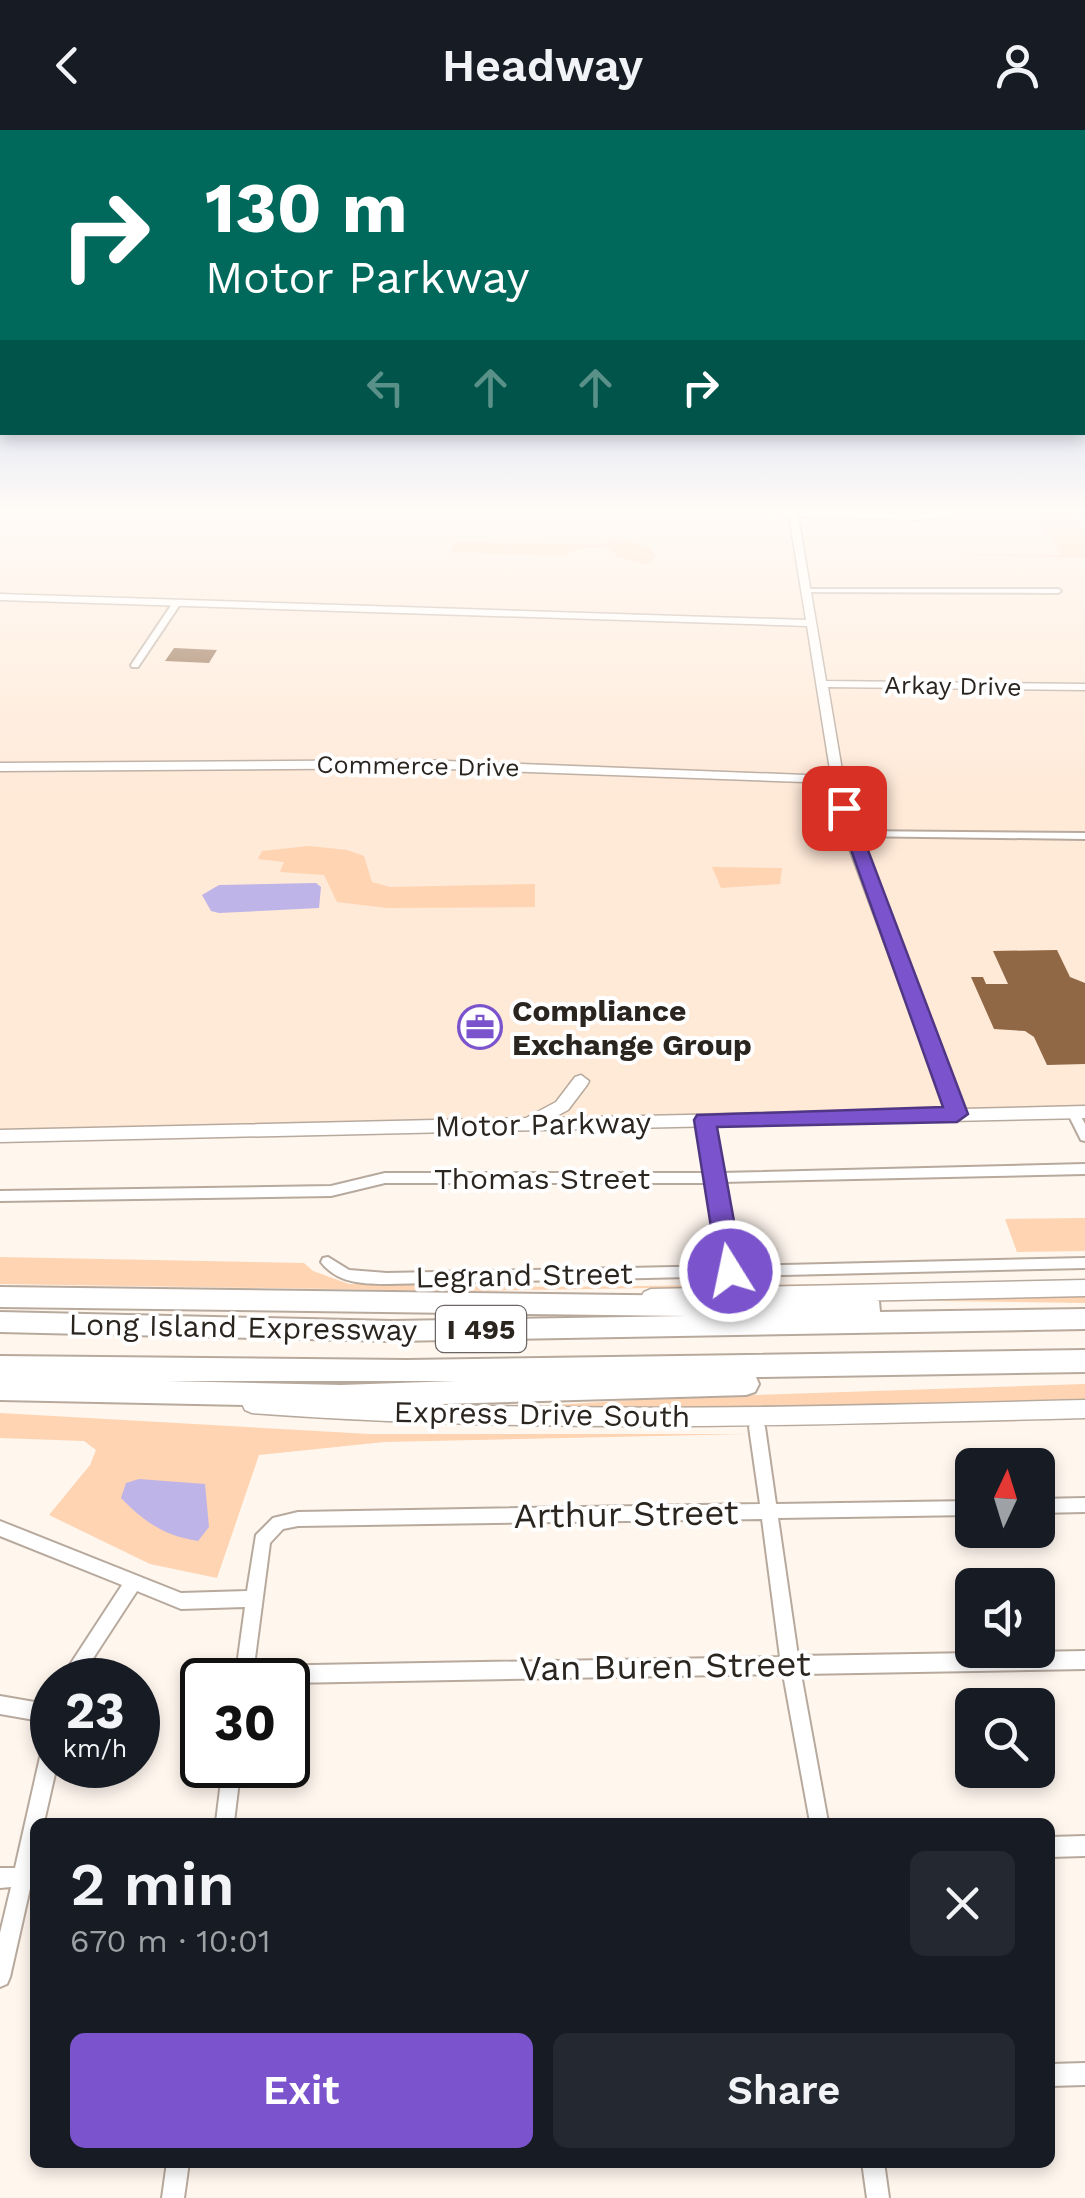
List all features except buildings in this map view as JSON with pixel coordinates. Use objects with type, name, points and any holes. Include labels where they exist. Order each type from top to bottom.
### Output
[{"type":"highway","points":[[0,1297],[898,1309],[962,1320]]},
{"type":"highway","name":"Long Island Expressway","points":[[0,1322],[392,1331],[1085,1319]]},
{"type":"highway","name":"Long Island Expressway","points":[[0,1367],[218,1372],[762,1369],[1085,1362]]},
{"type":"highway","points":[[146,1394],[408,1395],[804,1382],[928,1363]]},
{"type":"highway","name":"Express Drive South","points":[[0,1389],[146,1394]]},
{"type":"street","points":[[135,665],[175,605]]},
{"type":"street","points":[[224,605],[809,623]]},
{"type":"street","points":[[806,605],[836,780],[852,834],[957,1114]]},
{"type":"street","name":"Arkay Drive","points":[[820,684],[1085,687]]},
{"type":"street","name":"Commerce Drive","points":[[0,767],[426,764],[836,780]]},
{"type":"street","points":[[852,834],[1085,836]]},
{"type":"street","points":[[524,1124],[562,1106],[582,1081]]},
{"type":"street","points":[[1079,1112],[1085,1136]]},
{"type":"street","name":"Motor Parkway","points":[[0,1136],[1079,1112]]},
{"type":"street","points":[[705,1120],[730,1271]]},
{"type":"street","name":"Thomas Street","points":[[0,1196],[331,1191],[385,1178],[714,1178],[1085,1169]]},
{"type":"street","name":"Legrand Street","points":[[328,1262],[346,1275],[425,1278],[1085,1263]]},
{"type":"street","points":[[563,1303],[694,1294],[1085,1288]]},
{"type":"street","name":"Express Drive South","points":[[146,1394],[304,1408],[516,1415],[686,1417],[1085,1410]]},
{"type":"street","points":[[757,1427],[790,1663],[817,1818]]},
{"type":"street","points":[[1055,1506],[1085,1505]]},
{"type":"street","name":"Arthur Street","points":[[254,1599],[262,1540],[280,1524],[298,1519],[955,1508]]},
{"type":"street","points":[[0,1528],[180,1600],[254,1599],[247,1658]]},
{"type":"street","points":[[84,1658],[132,1583]]},
{"type":"street","name":"Van Buren Street","points":[[310,1676],[790,1663],[1085,1660]]},
{"type":"street","points":[[0,1705],[30,1710]]},
{"type":"street","points":[[36,1818],[43,1788]]},
{"type":"street","points":[[225,1818],[229,1788]]},
{"type":"street","points":[[0,1977],[30,1846]]},
{"type":"street","points":[[1055,1847],[1085,1846]]},
{"type":"street","points":[[0,1878],[23,1878]]},
{"type":"street","points":[[1055,2075],[1085,2074]]},
{"type":"street","points":[[172,2198],[177,2168]]},
{"type":"street","points":[[874,2168],[878,2198]]},
{"type":"shaded area","points":[[0,605],[1085,605],[1085,1114],[0,1138]]},
{"type":"shaded area","points":[[309,846],[364,856],[372,882],[390,887],[535,884],[535,907],[387,908],[337,902],[324,875],[280,872],[284,862],[258,859],[262,851]]},
{"type":"shaded area","points":[[712,867],[782,868],[780,884],[721,888]]},
{"type":"shaded area","points":[[316,883],[321,887],[319,908],[219,913],[211,911],[202,895],[219,885]]},
{"type":"shaded area","points":[[1085,1218],[1085,1251],[1017,1252],[1005,1219]]},
{"type":"shaded area","points":[[0,1257],[304,1263],[313,1271],[349,1284],[553,1287],[1085,1281],[459,1291],[0,1284]]},
{"type":"shaded area","points":[[1085,1296],[1085,1303],[861,1300]]},
{"type":"shaded area","points":[[1085,1384],[1085,1404],[670,1411],[536,1406],[667,1398]]},
{"type":"shaded area","points":[[0,1413],[370,1434],[747,1434],[384,1442],[259,1455],[217,1578],[150,1564],[49,1515],[90,1465],[96,1450],[84,1441],[0,1438]]},
{"type":"shaded area","points":[[139,1479],[205,1484],[209,1527],[198,1541],[156,1527],[121,1498],[126,1483]]},
{"type":"place","name":"Compliance Exchange Group","points":[[480,1027]]},
{"type":"route","points":[[730,1271],[705,1120],[957,1114],[844,808]]}]
